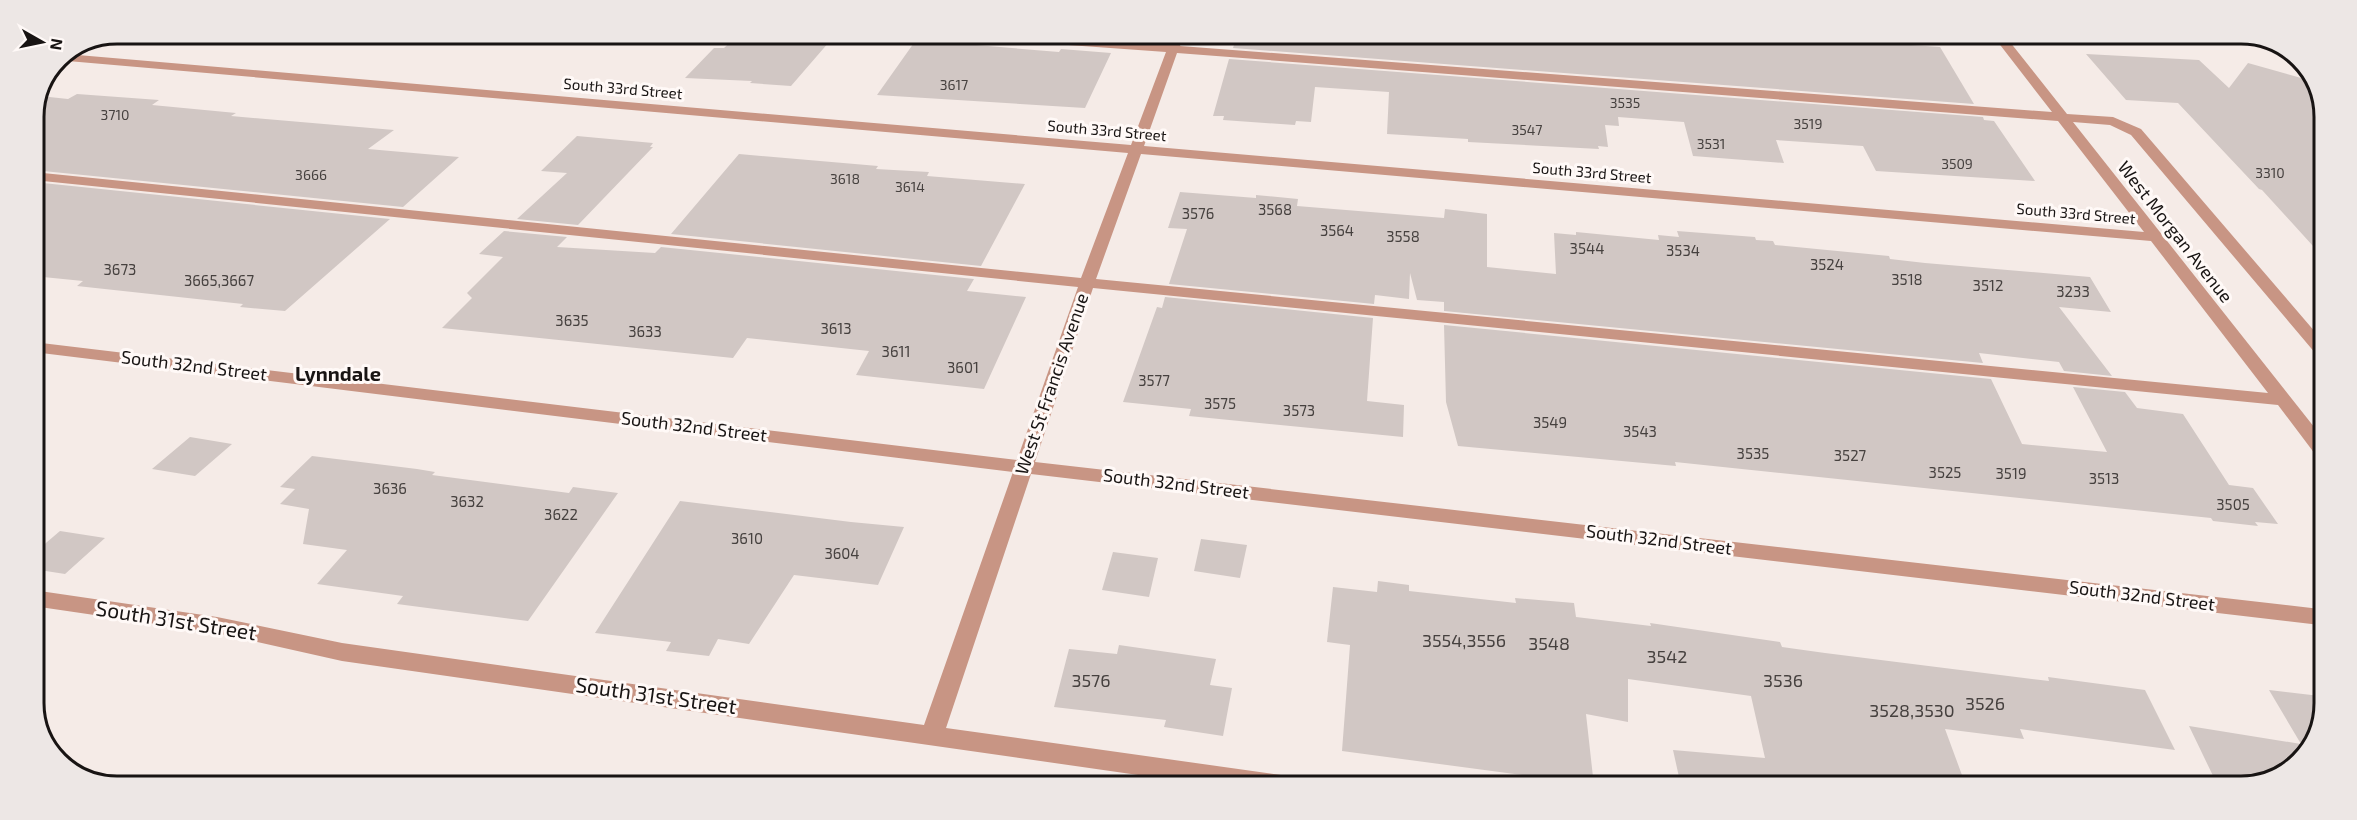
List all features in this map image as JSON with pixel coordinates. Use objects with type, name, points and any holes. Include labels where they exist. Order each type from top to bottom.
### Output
[{"type":"street","name":"West St Francis Avenue","points":[[932,735],[1088,283],[1174,44]]},
{"type":"street","points":[[1199,44],[2113,121],[2136,132],[2313,340]]},
{"type":"street","name":"West Morgan Avenue","points":[[2005,44],[2314,439]]},
{"type":"street","name":"South 33rd Street","points":[[73,58],[2154,237]]},
{"type":"street","points":[[44,177],[1088,283],[2282,400]]},
{"type":"street","name":"South 32nd Street","points":[[44,348],[1024,467],[2314,616]]},
{"type":"street","name":"South 31st Street","points":[[44,600],[217,625],[342,652],[1218,776]]},
{"type":"building","points":[[728,44],[827,44],[791,86],[750,83],[752,81],[685,78],[714,48],[724,48]]},
{"type":"building","points":[[913,44],[964,44],[1059,52],[1061,49],[1111,53],[1085,108],[877,95]]},
{"type":"building","points":[[1234,44],[1897,44],[1940,47],[1974,104],[1233,48]]},
{"type":"building","points":[[2086,54],[2199,60],[2229,88],[2248,63],[2303,78],[2310,93],[2313,112],[2313,246],[2178,103],[2126,100]]},
{"type":"building","points":[[1229,59],[1983,117],[1984,120],[1994,121],[2035,181],[1876,171],[1863,146],[1776,140],[1784,163],[1693,156],[1684,122],[1618,117],[1619,126],[1605,125],[1608,147],[1598,146],[1599,149],[1468,142],[1468,139],[1387,134],[1389,92],[1315,87],[1311,122],[1296,121],[1295,125],[1223,120],[1224,116],[1213,116]]},
{"type":"building","points":[[77,94],[159,100],[152,105],[236,113],[231,116],[394,130],[368,149],[459,157],[403,207],[44,171],[44,117],[47,97],[68,99]]},
{"type":"building","points":[[577,136],[653,143],[650,147],[653,147],[578,225],[517,219],[567,173],[541,171]]},
{"type":"building","points":[[739,154],[878,166],[876,169],[929,172],[927,176],[1025,184],[981,266],[671,234]]},
{"type":"building","points":[[44,183],[390,219],[285,311],[240,307],[243,304],[77,286],[83,281],[44,277]]},
{"type":"building","points":[[1180,192],[1298,199],[1297,206],[1444,218],[1445,209],[1487,214],[1487,267],[1556,274],[1554,233],[1576,235],[1576,232],[1659,240],[1658,235],[1679,237],[1677,231],[1755,237],[1756,240],[1773,241],[1775,245],[1889,256],[1890,259],[1925,263],[2090,277],[2111,312],[2059,307],[2112,376],[2064,371],[2059,362],[1979,353],[1983,363],[1444,311],[1444,302],[1417,300],[1410,273],[1409,299],[1375,295],[1374,304],[1169,284],[1187,229],[1168,228]]},
{"type":"building","points":[[504,231],[567,237],[557,247],[655,253],[661,247],[974,279],[967,291],[1026,297],[984,389],[856,375],[869,351],[747,338],[733,358],[442,328],[472,298],[467,293],[503,257],[479,254]]},
{"type":"building","points":[[1165,297],[1373,318],[1367,401],[1404,405],[1403,437],[1189,416],[1191,409],[1123,402],[1157,307],[1162,308]]},
{"type":"building","points":[[1444,325],[1991,379],[2022,444],[2107,452],[2073,387],[2125,392],[2137,408],[2183,414],[2229,485],[2253,488],[2278,524],[2255,522],[2258,526],[2213,521],[2211,518],[1675,462],[1676,466],[1458,446],[1446,402]]},
{"type":"building","points":[[190,437],[232,444],[195,476],[152,469]]},
{"type":"building","points":[[312,456],[417,469],[435,472],[432,475],[569,493],[573,487],[618,493],[528,621],[397,604],[403,596],[317,584],[347,550],[303,544],[309,509],[280,504],[295,489],[280,487]]},
{"type":"building","points":[[680,501],[904,527],[878,585],[794,575],[749,644],[718,639],[709,656],[666,651],[671,642],[595,633]]},
{"type":"building","points":[[60,531],[105,538],[65,574],[44,571],[44,545]]},
{"type":"building","points":[[1201,539],[1247,545],[1240,578],[1194,571]]},
{"type":"building","points":[[1113,552],[1158,558],[1149,597],[1102,590]]},
{"type":"building","points":[[1378,581],[1409,585],[1409,591],[1516,603],[1515,598],[1574,603],[1576,617],[1651,626],[1650,623],[1780,642],[1782,647],[1825,653],[2049,681],[2048,677],[2145,690],[2175,750],[2020,729],[2024,739],[1945,729],[1962,776],[1679,776],[1673,750],[1765,758],[1751,696],[1628,679],[1628,722],[1586,714],[1593,776],[1522,776],[1342,751],[1350,645],[1327,642],[1333,587],[1377,592]]},
{"type":"building","points":[[1119,645],[1216,659],[1210,685],[1232,688],[1223,736],[1164,727],[1166,720],[1054,707],[1069,649],[1117,654]]},
{"type":"building","points":[[2269,690],[2314,695],[2310,727],[2301,744]]},
{"type":"building","points":[[2189,726],[2301,744],[2285,761],[2264,773],[2213,776]]},
{"type":"district","name":"Lynndale","points":[[338,374]]}]
